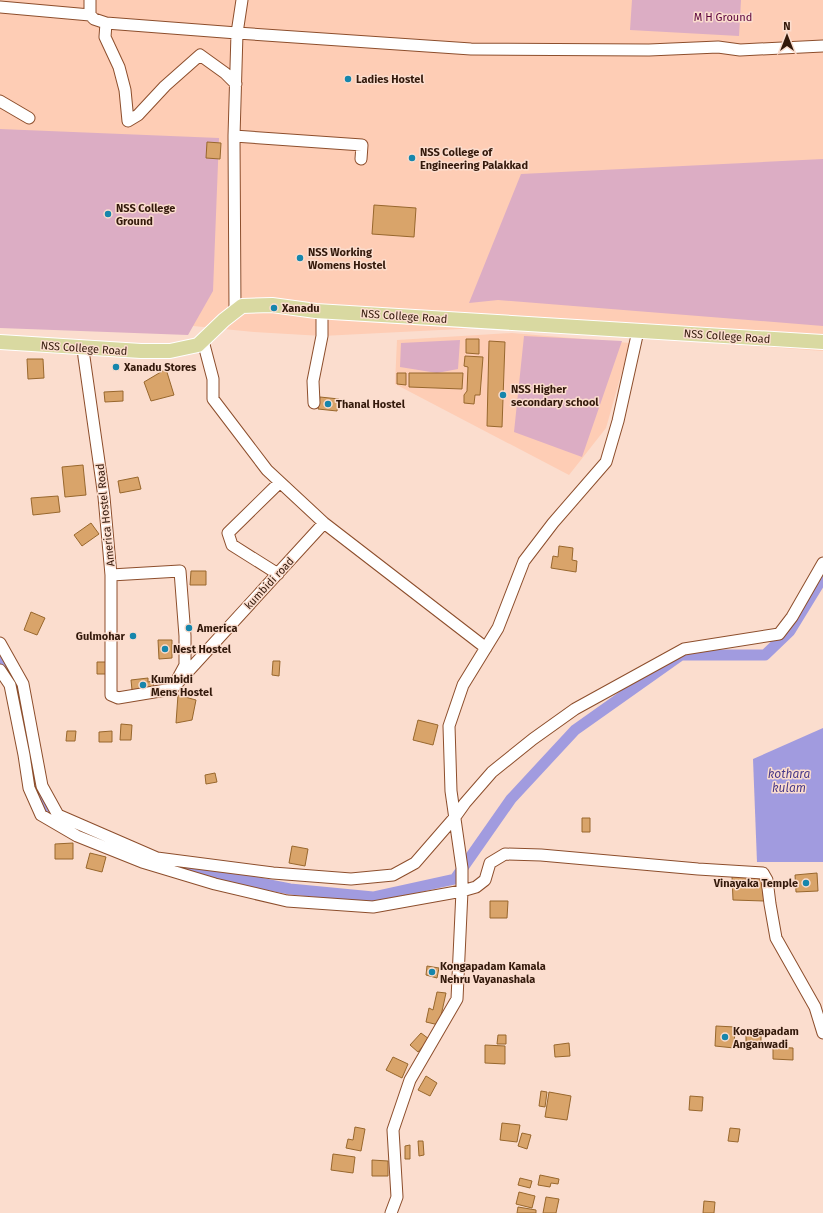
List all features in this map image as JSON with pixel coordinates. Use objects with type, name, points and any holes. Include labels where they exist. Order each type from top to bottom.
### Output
[{"type":"main road","name":"NSS College Road","points":[[0,342],[141,351],[170,351],[198,345],[224,320],[242,306],[272,305],[307,309],[823,342]]},
{"type":"street","points":[[90,0],[90,15]]},
{"type":"street","points":[[235,311],[234,136],[237,33],[242,0]]},
{"type":"street","points":[[0,8],[90,15],[94,19],[106,24],[478,49],[648,50],[718,47],[740,50],[823,46]]},
{"type":"street","points":[[106,24],[104,37],[119,67],[125,90],[128,121],[138,115],[164,86],[200,55],[225,73],[236,84]]},
{"type":"street","points":[[0,101],[29,118]]},
{"type":"street","points":[[234,136],[362,145],[361,159]]},
{"type":"street","points":[[307,309],[322,313],[322,336],[314,381],[314,403]]},
{"type":"street","points":[[391,1213],[397,1197],[394,1130],[410,1080],[458,998],[462,868],[451,792],[449,726],[463,685],[498,628],[524,562],[553,523],[606,462],[618,421],[638,331]]},
{"type":"street","points":[[203,341],[214,379],[213,399],[267,470],[324,523],[486,648]]},
{"type":"street","name":"America Hostel Road","points":[[84,347],[84,357],[104,497],[111,575],[180,571],[185,636],[185,665],[172,689]]},
{"type":"street","points":[[278,574],[232,545],[228,533],[280,482]]},
{"type":"street","name":"kumbidi road","points":[[172,689],[324,523]]},
{"type":"street","points":[[0,643],[23,684],[42,786],[58,815],[157,858],[274,873],[351,880],[393,875],[415,863],[455,817],[464,803],[492,772],[533,739],[575,709],[684,649],[778,634],[792,617],[823,563]]},
{"type":"street","points":[[111,575],[111,695],[118,698],[172,689]]},
{"type":"street","points":[[0,670],[10,685],[29,788],[40,814],[77,836],[142,862],[214,884],[287,901],[373,907],[462,891],[476,887],[485,880],[490,863],[505,854],[541,855],[698,869],[763,873],[767,880],[776,938],[815,1007],[823,1033]]},
{"type":"shaded area","name":"NSS College of Engineering Palakkad","points":[[0,0],[823,0],[823,351],[499,327],[322,336],[254,332],[193,326],[0,315]]},
{"type":"shaded area","points":[[512,333],[630,343],[606,428],[569,475],[395,384],[397,340]]},
{"type":"green space","name":"M H Ground","points":[[632,0],[741,0],[739,36],[630,30]]},
{"type":"green space","name":"NSS College Ground","points":[[0,129],[219,138],[213,291],[188,335],[0,328]]},
{"type":"green space","points":[[823,159],[823,326],[498,300],[469,303],[521,174]]},
{"type":"green space","points":[[524,336],[622,341],[582,457],[514,432]]},
{"type":"green space","points":[[460,340],[458,369],[437,373],[400,367],[401,343]]},
{"type":"water","name":"kothara kulam","points":[[823,728],[823,862],[757,862],[753,759]]},
{"type":"building","points":[[207,142],[221,143],[220,159],[206,158]]},
{"type":"building","points":[[374,205],[416,208],[414,237],[372,234]]},
{"type":"building","points":[[466,339],[479,339],[479,354],[466,353]]},
{"type":"building","points":[[489,341],[505,342],[502,427],[487,426]]},
{"type":"building","points":[[465,356],[483,357],[480,395],[475,395],[474,404],[464,403],[464,395],[467,391],[468,367],[464,366]]},
{"type":"building","points":[[27,359],[43,359],[44,378],[28,379]]},
{"type":"building","points":[[166,369],[174,395],[151,401],[144,382]]},
{"type":"building","points":[[397,373],[406,373],[406,385],[397,384]]},
{"type":"building","points":[[409,373],[463,373],[462,389],[409,387]]},
{"type":"building","points":[[123,391],[123,401],[105,402],[104,392]]},
{"type":"building","name":"Thanal Hostel","points":[[320,397],[339,399],[337,411],[318,409]]},
{"type":"building","points":[[83,465],[86,495],[65,497],[62,467]]},
{"type":"building","points":[[138,477],[141,489],[120,493],[118,481]]},
{"type":"building","points":[[58,496],[60,512],[33,515],[31,498]]},
{"type":"building","points":[[91,523],[99,534],[82,546],[74,535]]},
{"type":"building","points":[[559,546],[573,548],[572,560],[577,561],[576,572],[551,568],[553,556],[558,557]]},
{"type":"building","points":[[191,571],[206,571],[206,585],[190,585]]},
{"type":"building","points":[[31,612],[45,618],[37,635],[24,630]]},
{"type":"building","name":"Nest Hostel","points":[[158,640],[172,640],[172,658],[159,659]]},
{"type":"building","points":[[273,661],[280,661],[279,676],[272,675]]},
{"type":"building","points":[[97,662],[111,662],[111,674],[97,674]]},
{"type":"building","name":"Kumbidi Mens Hostel","points":[[148,678],[148,682],[153,681],[154,688],[132,690],[131,680]]},
{"type":"building","points":[[178,695],[196,700],[192,720],[176,723]]},
{"type":"building","points":[[418,720],[438,725],[433,745],[413,740]]},
{"type":"building","points":[[121,724],[132,725],[131,740],[120,740]]},
{"type":"building","points":[[67,731],[76,731],[75,741],[66,741]]},
{"type":"building","points":[[112,731],[112,742],[99,742],[99,732]]},
{"type":"building","points":[[215,773],[217,782],[206,784],[205,775]]},
{"type":"building","points":[[582,818],[590,818],[590,832],[582,832]]},
{"type":"building","points":[[73,843],[73,859],[55,859],[55,844]]},
{"type":"building","points":[[292,846],[308,849],[305,866],[289,863]]},
{"type":"building","points":[[90,853],[106,857],[102,872],[86,868]]},
{"type":"building","name":"Vinayaka Temple","points":[[817,873],[818,891],[796,892],[795,875]]},
{"type":"building","points":[[732,876],[761,878],[764,901],[733,900]]},
{"type":"building","points":[[490,901],[508,901],[507,918],[490,918]]},
{"type":"building","name":"Kongapadam Kamala Nehru Vayanashala","points":[[427,966],[439,968],[437,978],[426,975]]},
{"type":"building","points":[[437,992],[446,993],[439,1025],[426,1022],[429,1008],[433,1010]]},
{"type":"building","name":"Kongapadam Anganwadi","points":[[716,1026],[735,1027],[734,1048],[715,1046]]},
{"type":"building","points":[[421,1033],[429,1039],[418,1052],[410,1045]]},
{"type":"building","points":[[746,1034],[761,1035],[761,1047],[746,1046]]},
{"type":"building","points":[[498,1035],[506,1035],[506,1044],[497,1044]]},
{"type":"building","points":[[569,1043],[570,1056],[555,1057],[554,1045]]},
{"type":"building","points":[[485,1045],[505,1046],[505,1064],[485,1063]]},
{"type":"building","points":[[773,1047],[793,1048],[793,1060],[773,1059]]},
{"type":"building","points":[[393,1057],[408,1064],[402,1078],[386,1070]]},
{"type":"building","points":[[426,1076],[437,1083],[430,1096],[418,1090]]},
{"type":"building","points":[[541,1091],[547,1092],[545,1107],[539,1106]]},
{"type":"building","points":[[549,1092],[571,1096],[567,1120],[545,1117]]},
{"type":"building","points":[[690,1096],[703,1097],[702,1111],[689,1110]]},
{"type":"building","points":[[502,1123],[520,1125],[517,1142],[500,1140]]},
{"type":"building","points":[[355,1127],[365,1129],[361,1151],[346,1148],[348,1139],[353,1140]]},
{"type":"building","points":[[730,1128],[740,1129],[738,1142],[728,1141]]},
{"type":"building","points":[[522,1133],[531,1135],[527,1149],[518,1146]]},
{"type":"building","points":[[418,1141],[423,1141],[424,1155],[419,1156]]},
{"type":"building","points":[[410,1145],[410,1159],[405,1159],[405,1146]]},
{"type":"building","points":[[333,1154],[355,1157],[353,1173],[331,1170]]},
{"type":"building","points":[[372,1160],[388,1161],[388,1176],[372,1176]]},
{"type":"building","points":[[540,1175],[559,1179],[558,1184],[551,1183],[550,1187],[538,1185]]},
{"type":"building","points":[[520,1178],[532,1181],[530,1188],[518,1185]]},
{"type":"building","points":[[519,1192],[535,1196],[532,1208],[516,1204]]},
{"type":"building","points":[[546,1197],[559,1199],[556,1213],[543,1213]]},
{"type":"building","points":[[704,1201],[715,1202],[714,1213],[703,1213]]},
{"type":"building","points":[[518,1207],[536,1210],[536,1213],[517,1213]]},
{"type":"waterway","points":[[164,862],[175,866],[290,889],[373,897],[455,879],[511,799],[575,730],[681,655],[765,655],[790,631],[823,577]]},
{"type":"waterway","points":[[0,659],[16,682],[26,737],[33,760]]},
{"type":"waterway","points":[[43,793],[50,814],[61,821]]},
{"type":"place","name":"Ladies Hostel","points":[[348,79]]},
{"type":"place","name":"NSS College of Engineering Palakkad","points":[[412,158]]},
{"type":"place","name":"NSS College Ground","points":[[108,214]]},
{"type":"place","name":"NSS Working Womens Hostel","points":[[300,258]]},
{"type":"place","name":"Xanadu","points":[[274,308]]},
{"type":"place","name":"Xanadu Stores","points":[[116,367]]},
{"type":"place","name":"NSS Higher secondary school","points":[[503,395]]},
{"type":"place","name":"Thanal Hostel","points":[[328,404]]},
{"type":"place","name":"America","points":[[189,628]]},
{"type":"place","name":"Gulmohar","points":[[133,636]]},
{"type":"place","name":"Nest Hostel","points":[[165,649]]},
{"type":"place","name":"Kumbidi Mens Hostel","points":[[143,685]]},
{"type":"place","name":"Vinayaka Temple","points":[[806,883]]},
{"type":"place","name":"Kongapadam Kamala Nehru Vayanashala","points":[[432,972]]},
{"type":"place","name":"Kongapadam Anganwadi","points":[[725,1037]]}]
